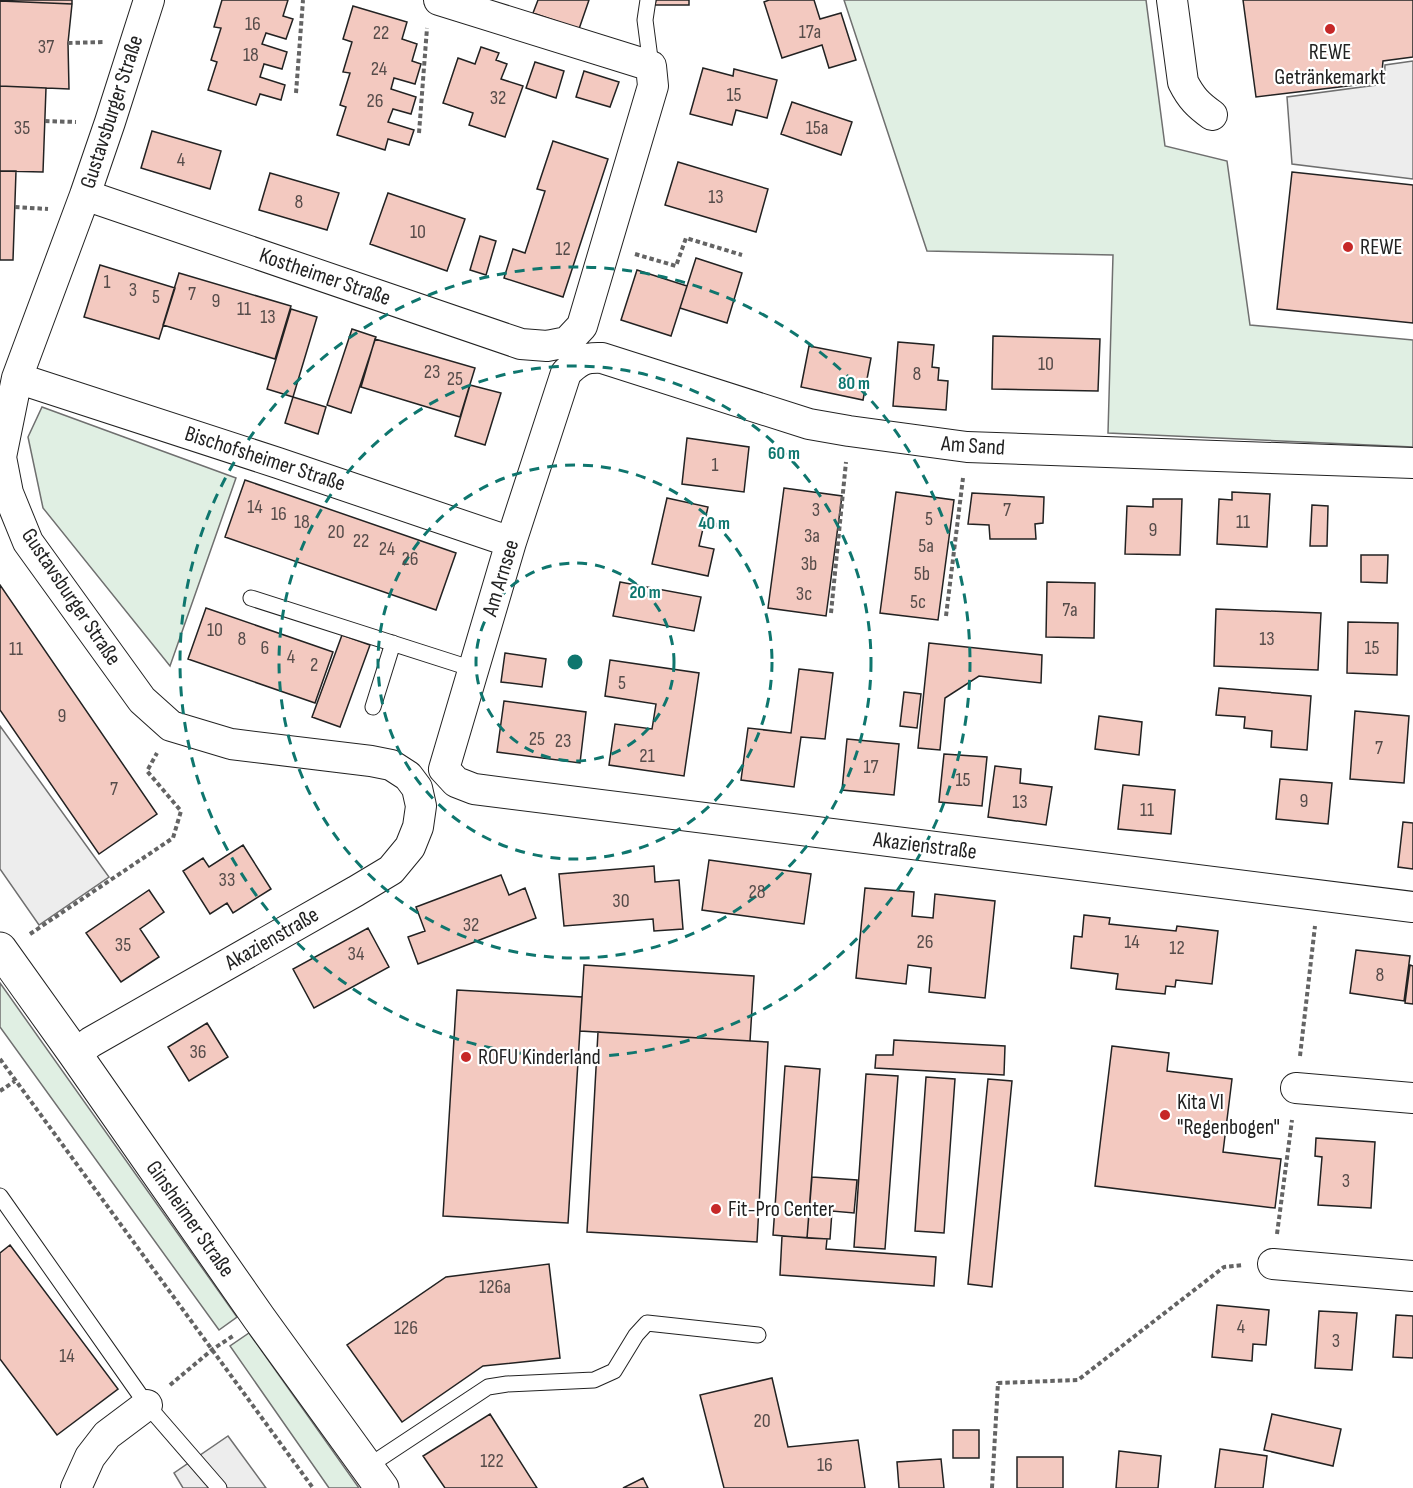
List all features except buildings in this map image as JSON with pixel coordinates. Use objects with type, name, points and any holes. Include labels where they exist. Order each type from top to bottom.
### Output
[{"type":"main road","name":"Ginsheimer Straße","points":[[10,944],[75,1054],[259,1318],[375,1477]]},
{"type":"street","name":"Gustavsburger Straße","points":[[148,0],[85,195],[17,378],[1,457],[8,493],[28,542],[142,700],[171,726],[231,744],[391,765],[408,776],[417,788]]},
{"type":"street","points":[[1172,0],[1183,82],[1188,93],[1199,106],[1212,115]]},
{"type":"street","points":[[433,11],[651,66],[652,86],[606,245]]},
{"type":"street","name":"Kostheimer Straße","points":[[85,195],[521,344],[547,346],[567,342],[582,326],[606,245]]},
{"type":"street","name":"Am Sand","points":[[561,387],[566,373],[576,363],[588,357],[602,358],[809,424],[967,447],[1413,462]]},
{"type":"street","name":"Bischofsheimer Straße","points":[[17,378],[511,542]]},
{"type":"street","name":"Am Arnsee","points":[[444,770],[511,542],[561,387]]},
{"type":"street","name":"Akazienstraße","points":[[444,770],[456,782],[474,789],[1413,907]]},
{"type":"street","name":"Akazienstraße","points":[[75,1054],[91,1042],[391,870],[410,848],[418,827],[421,806],[417,788]]},
{"type":"street","points":[[1296,1088],[1413,1098]]},
{"type":"street","points":[[1273,1263],[1413,1276]]},
{"type":"street","points":[[76,1488],[90,1457],[107,1435],[147,1405]]},
{"type":"lane","points":[[648,0],[645,20],[651,66]]},
{"type":"lane","points":[[251,598],[473,669]]},
{"type":"lane","points":[[373,707],[393,643]]},
{"type":"lane","points":[[0,1196],[147,1405],[219,1488]]},
{"type":"lane","points":[[375,1477],[488,1387],[594,1380],[614,1371],[636,1335],[647,1323],[758,1335]]},
{"type":"path","points":[[296,93],[303,0]]},
{"type":"path","points":[[419,133],[433,11]]},
{"type":"path","points":[[606,245],[676,266],[686,238],[742,255]]},
{"type":"path","points":[[831,612],[849,431]]},
{"type":"path","points":[[946,616],[967,447]]},
{"type":"path","points":[[10,944],[173,838],[181,811],[147,771],[171,726]]},
{"type":"path","points":[[992,1488],[998,1383],[1078,1380],[1224,1267],[1273,1263],[1319,896]]},
{"type":"path","points":[[0,1059],[313,1488]]},
{"type":"path","points":[[0,1091],[15,1081]]},
{"type":"path","points":[[147,1405],[213,1349],[237,1333]]},
{"type":"green space","points":[[844,0],[1146,0],[1165,146],[1227,161],[1250,325],[1413,340],[1413,447],[1108,433],[1113,255],[927,251]]},
{"type":"green space","points":[[42,407],[236,478],[170,666],[43,508],[28,437]]},
{"type":"green space","points":[[0,983],[237,1317],[219,1330],[0,1027]]},
{"type":"green space","points":[[249,1333],[359,1488],[329,1488],[230,1346]]},
{"type":"shaded area","points":[[1413,61],[1413,179],[1292,164],[1287,97],[1384,84],[1385,65]]},
{"type":"shaded area","points":[[0,726],[109,877],[39,925],[0,869]]},
{"type":"shaded area","points":[[228,1436],[266,1488],[183,1488],[174,1473]]},
{"type":"place","name":"REWE Getränkemarkt","points":[[1330,29]]},
{"type":"place","name":"REWE","points":[[1348,247]]},
{"type":"place","name":"ROFU Kinderland","points":[[466,1057]]},
{"type":"place","name":"Kita VI \"Regenbogen\"","points":[[1165,1115]]},
{"type":"place","name":"Fit-Pro Center","points":[[716,1209]]}]
